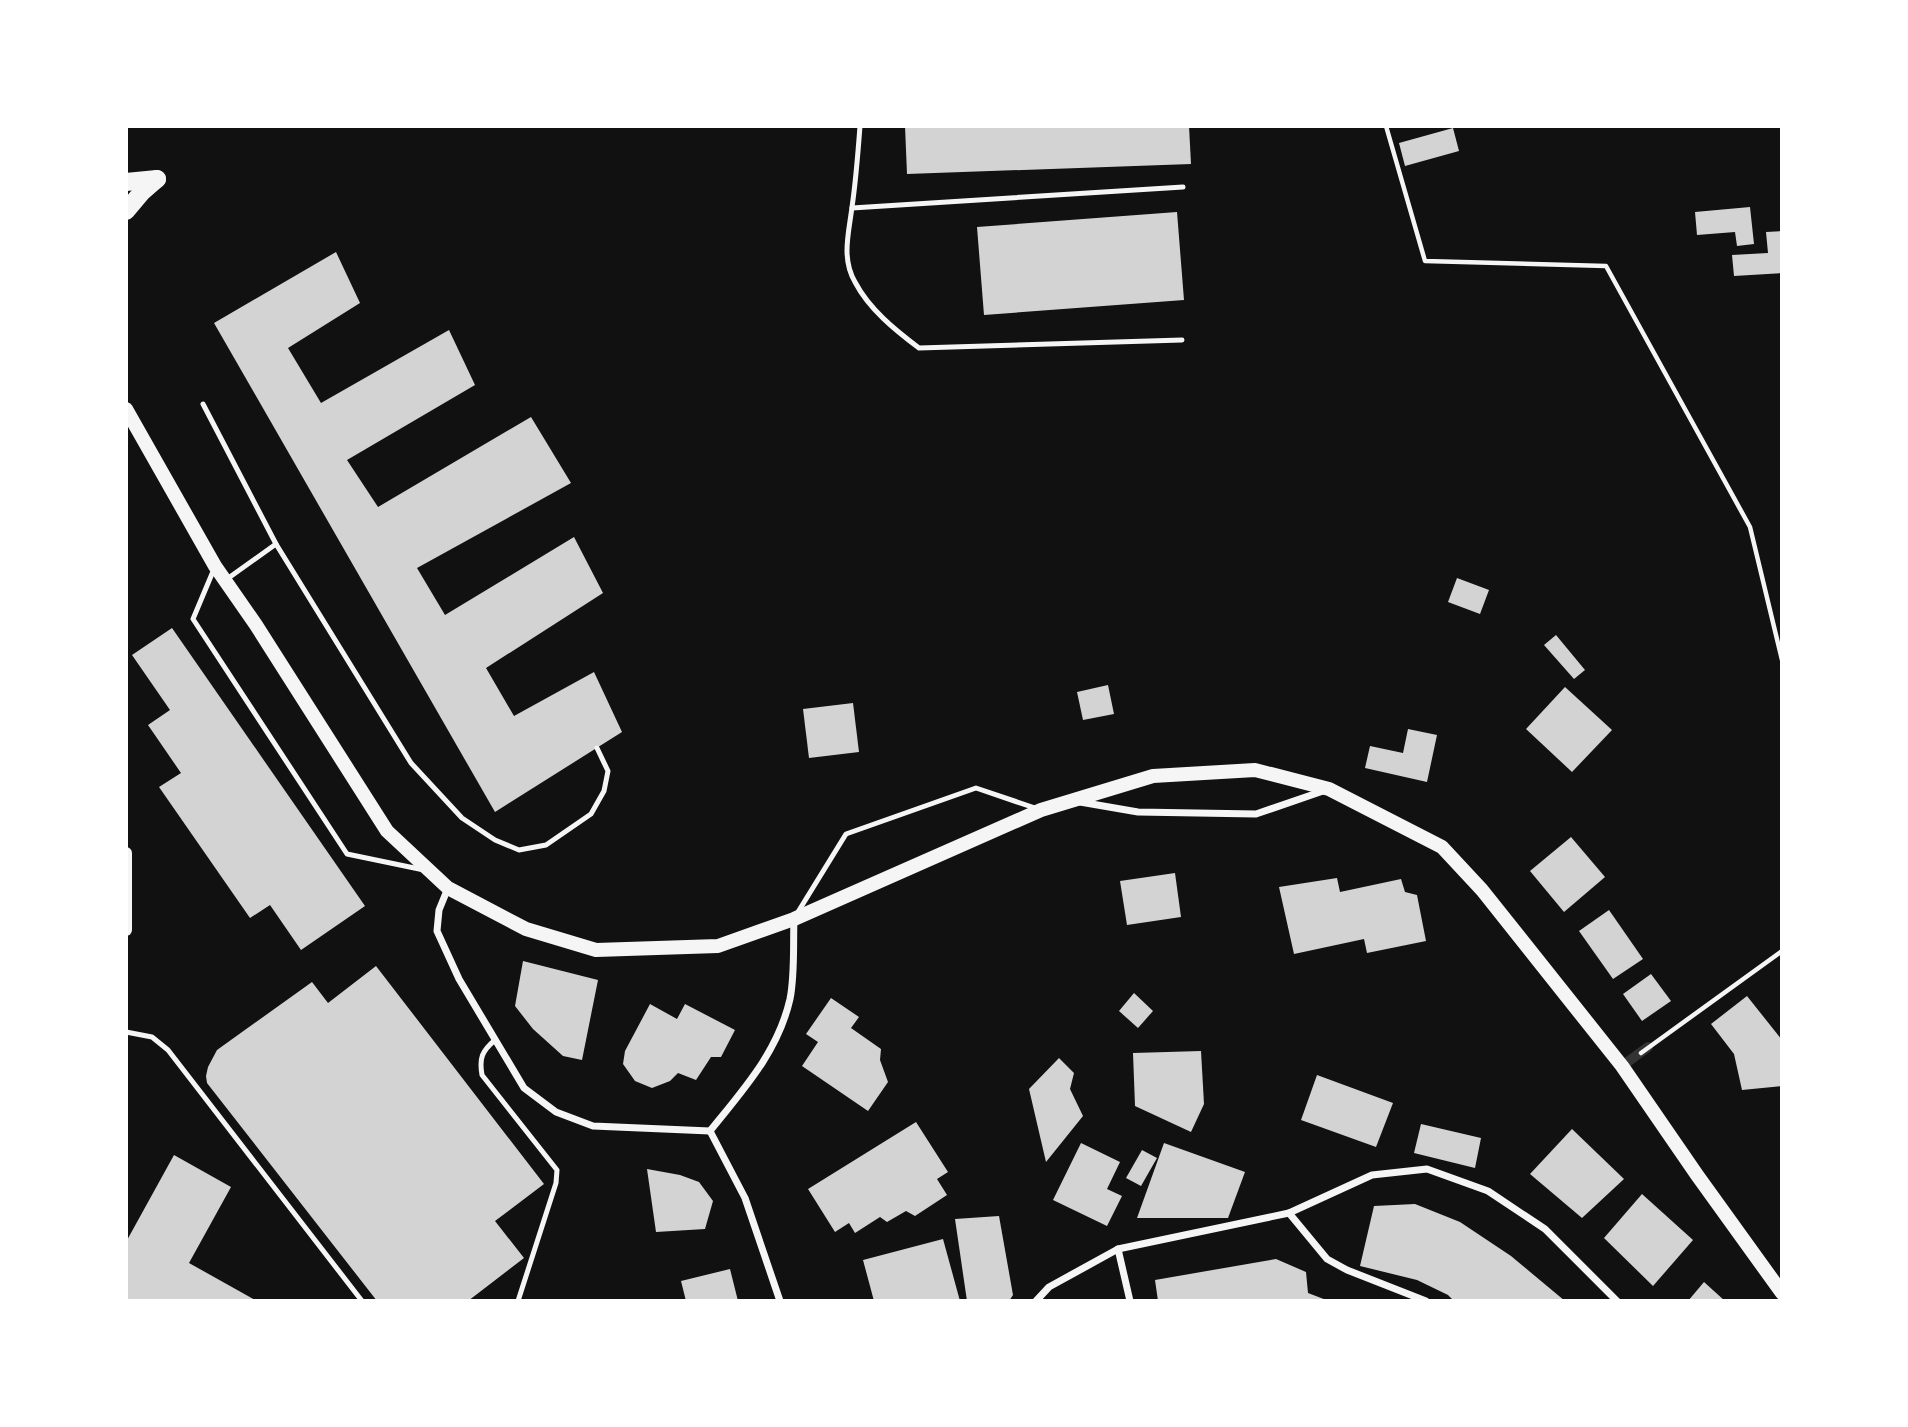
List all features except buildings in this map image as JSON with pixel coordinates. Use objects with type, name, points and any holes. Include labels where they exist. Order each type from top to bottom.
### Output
[{"type":"main road","points":[[126,182],[157,179],[142,191],[126,211]]},
{"type":"main road","points":[[126,409],[215,566],[256,625],[387,831],[449,888],[526,929],[596,950],[718,946],[794,919],[1041,810],[1153,776],[1255,770],[1329,789],[1442,847],[1482,890],[1622,1066],[1782,1293]]},
{"type":"street","points":[[1073,801],[1138,812],[1256,814],[1329,789]]},
{"type":"street","points":[[126,853],[126,930]]},
{"type":"street","points":[[449,888],[439,910],[437,931],[459,979],[524,1088],[556,1112],[593,1126],[710,1131]]},
{"type":"street","points":[[710,1131],[758,1071],[778,1035],[790,997],[794,919]]},
{"type":"street","points":[[710,1131],[745,1198],[780,1301]]},
{"type":"street","points":[[1036,1301],[1049,1287],[1118,1249],[1289,1213],[1372,1175],[1427,1169],[1488,1192],[1545,1229],[1618,1301]]},
{"type":"street","points":[[1289,1213],[1327,1259],[1347,1270],[1426,1301]]},
{"type":"street","points":[[1118,1249],[1130,1301]]},
{"type":"lane","points":[[860,126],[846,242],[848,262],[854,282],[892,327],[919,348],[1182,340]]},
{"type":"lane","points":[[852,208],[1183,187]]},
{"type":"lane","points":[[203,404],[276,544],[411,763],[462,818],[495,840],[519,850],[546,845],[591,814],[604,791],[608,771],[597,748]]},
{"type":"lane","points":[[225,581],[276,544]]},
{"type":"lane","points":[[215,566],[193,619],[348,854],[431,872]]},
{"type":"lane","points":[[794,919],[846,834],[976,788],[1041,810]]},
{"type":"lane","points":[[126,1032],[152,1037],[168,1050],[362,1301]]},
{"type":"lane","points":[[495,1040],[484,1049],[481,1056],[482,1075],[557,1170],[556,1183],[519,1301]]},
{"type":"path","points":[[1386,126],[1425,261],[1606,265],[1750,527],[1782,660]]},
{"type":"path","points":[[1622,1066],[1782,951]]},
{"type":"waterway","points":[[1625,1071],[1622,1066],[1648,1047]]}]
